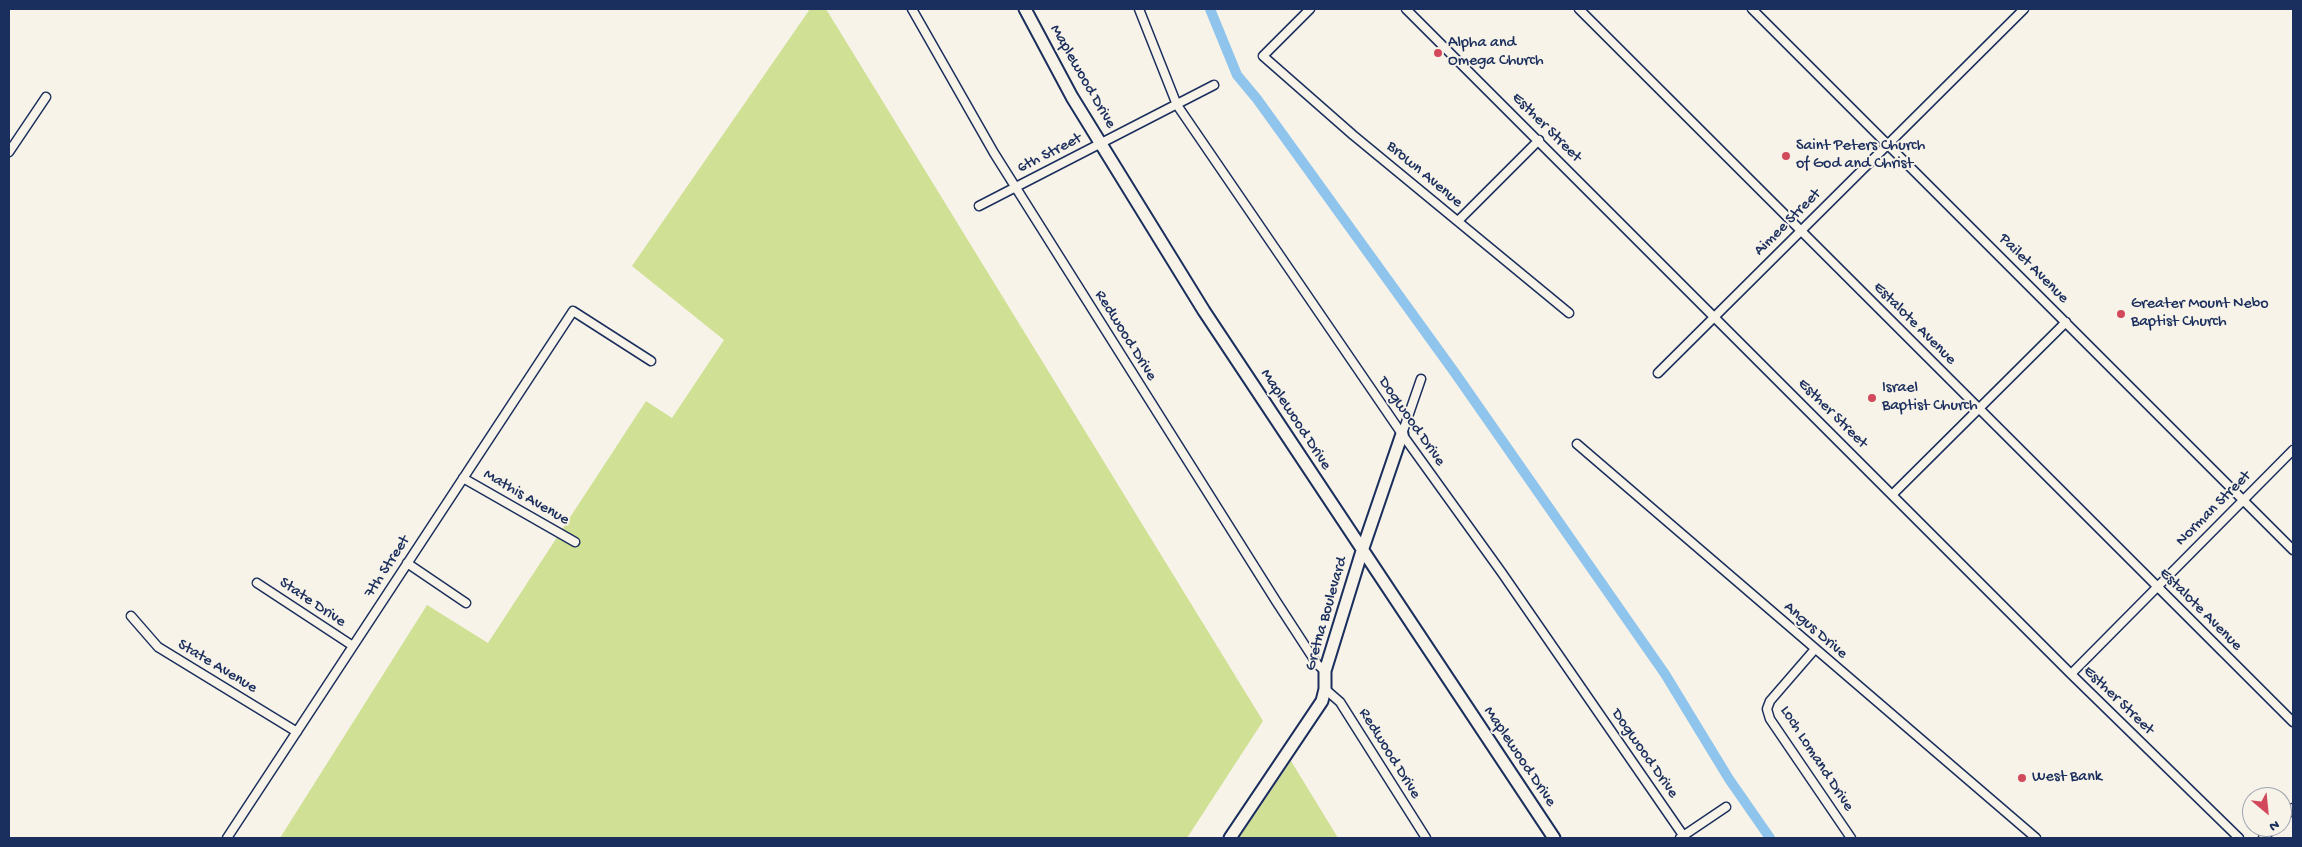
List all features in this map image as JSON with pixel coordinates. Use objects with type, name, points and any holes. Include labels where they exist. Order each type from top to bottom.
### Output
[{"type":"street","name":"Redwood Drive","points":[[912,9],[994,153],[1276,601],[1317,664],[1324,671]]},
{"type":"street","name":"Maplewood Drive","points":[[1025,9],[1072,97],[1204,311],[1554,838]]},
{"type":"street","name":"Dogwood Drive","points":[[1139,9],[1177,105],[1402,434],[1502,573],[1683,837]]},
{"type":"street","name":"Brown Avenue","points":[[1310,9],[1263,56],[1569,313]]},
{"type":"street","name":"Esther Street","points":[[1406,9],[2071,674],[2239,838]]},
{"type":"street","name":"Estalote Avenue","points":[[1579,9],[2293,722]]},
{"type":"street","name":"Pailet Avenue","points":[[1752,9],[2293,550]]},
{"type":"street","name":"Aimee Street","points":[[1658,373],[2024,9]]},
{"type":"street","name":"6th Street","points":[[979,206],[1214,85]]},
{"type":"street","points":[[9,152],[46,97]]},
{"type":"street","points":[[1458,221],[1539,140]]},
{"type":"street","name":"7th Street","points":[[227,838],[573,310],[651,360]]},
{"type":"street","points":[[1893,494],[2066,322]]},
{"type":"street","name":"Gretna Boulevard","points":[[1230,838],[1314,715],[1326,689],[1324,671],[1362,551],[1421,379]]},
{"type":"street","name":"Angus Drive","points":[[1577,444],[2036,838]]},
{"type":"street","name":"Norman Street","points":[[2071,674],[2293,450]]},
{"type":"street","name":"Mathis Avenue","points":[[463,478],[575,542]]},
{"type":"street","points":[[407,563],[466,603]]},
{"type":"street","name":"State Drive","points":[[257,582],[353,646]]},
{"type":"street","name":"State Avenue","points":[[131,616],[158,647],[297,732]]},
{"type":"street","name":"Loch Lomand Drive","points":[[1815,649],[1770,701],[1767,709],[1770,719],[1851,838]]},
{"type":"street","name":"Redwood Drive","points":[[1326,689],[1340,702],[1426,838]]},
{"type":"street","points":[[1683,837],[1726,808]]},
{"type":"green space","points":[[810,9],[826,9],[1263,721],[1187,838],[280,838],[427,605],[488,643],[646,401],[672,418],[724,340],[632,266]]},
{"type":"green space","points":[[1291,761],[1338,838],[1239,838]]},
{"type":"waterway","points":[[1210,9],[1237,75],[1257,99],[1455,373],[1665,674],[1729,779],[1770,838]]},
{"type":"place","name":"Alpha and Omega Church","points":[[1438,53]]},
{"type":"place","name":"Saint Peters Church of God and Christ","points":[[1786,156]]},
{"type":"place","name":"Greater Mount Nebo Baptist Church","points":[[2121,314]]},
{"type":"place","name":"Israel Baptist Church","points":[[1872,398]]},
{"type":"place","name":"West Bank","points":[[2022,778]]}]
